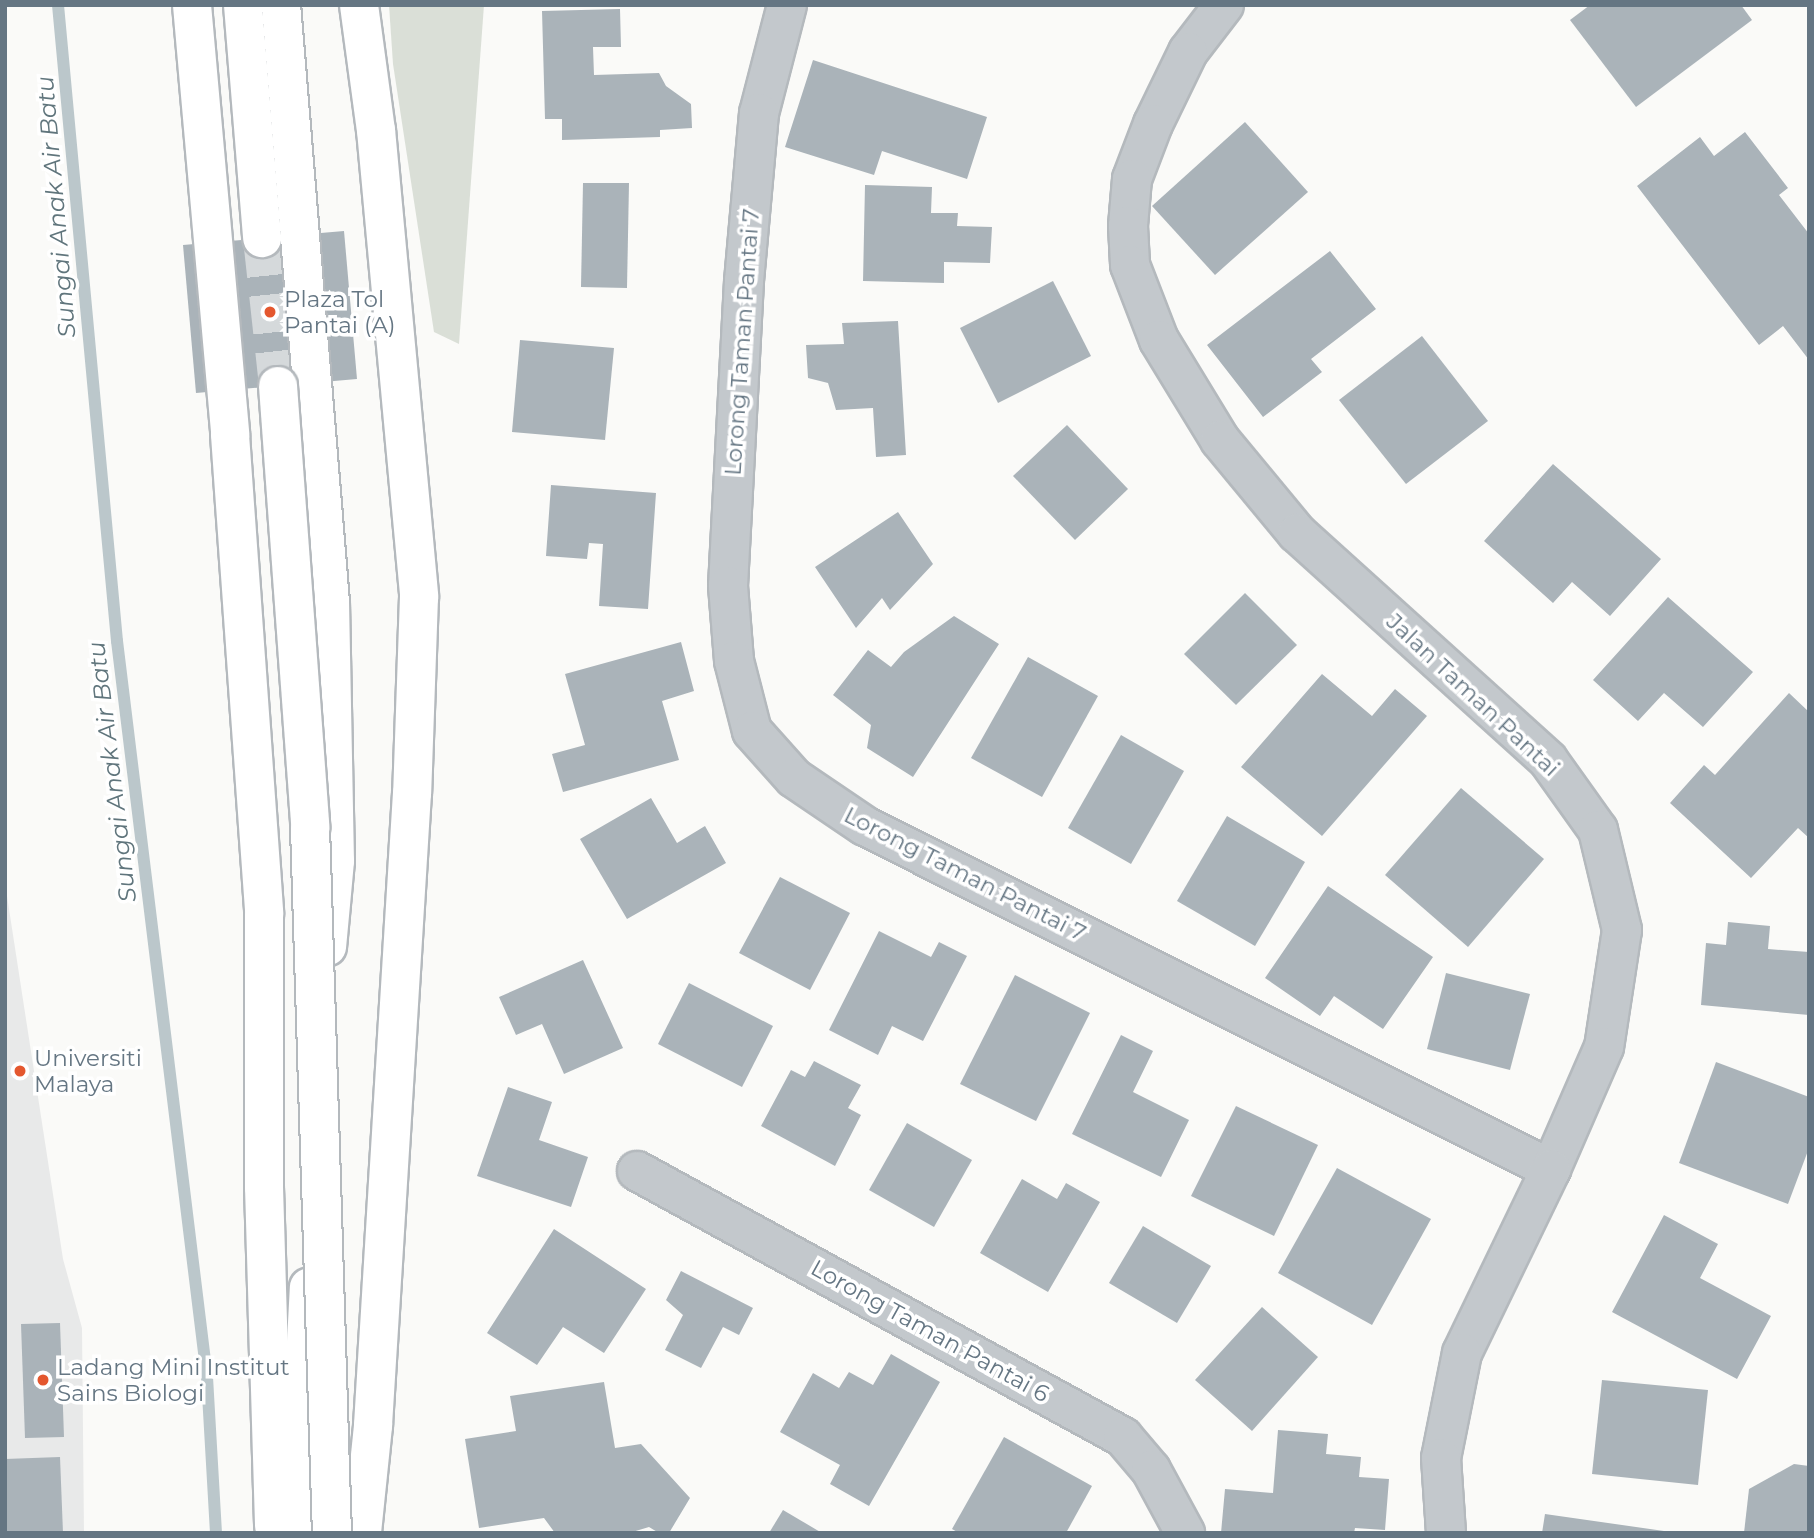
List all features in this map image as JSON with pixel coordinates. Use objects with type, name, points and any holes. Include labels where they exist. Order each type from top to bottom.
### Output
[{"type":"highway","points":[[192,5],[230,435],[264,914],[264,1187],[274,1533]]},
{"type":"highway","points":[[243,5],[262,238]]},
{"type":"highway","points":[[281,5],[330,602],[335,861],[318,1035],[296,1533]]},
{"type":"highway","points":[[359,5],[376,130],[419,597],[412,793],[373,1426],[362,1533]]},
{"type":"highway","points":[[278,386],[310,827],[332,1533]]},
{"type":"street","name":"Lorong Taman Pantai 7","points":[[787,5],[759,113],[744,281],[728,586],[734,661],[752,731],[794,778],[865,826],[1551,1169]]},
{"type":"street","name":"Jalan Taman Pantai","points":[[1224,5],[1188,52],[1153,124],[1136,168],[1128,226],[1130,265],[1159,340],[1220,440],[1297,533],[1548,760],[1598,830],[1622,930],[1604,1047],[1551,1169],[1462,1353],[1441,1458],[1446,1533]]},
{"type":"street","name":"Lorong Taman Pantai 6","points":[[637,1171],[1123,1437],[1151,1470],[1185,1533]]},
{"type":"shaded area","points":[[389,5],[484,5],[459,344],[434,332],[393,64]]},
{"type":"shaded area","name":"Universiti Malaya","points":[[5,883],[63,1259],[82,1328],[84,1533],[5,1533]]},
{"type":"building","points":[[1590,5],[1741,5],[1752,20],[1636,107],[1570,20]]},
{"type":"building","points":[[620,9],[621,47],[593,47],[594,75],[659,73],[666,86],[691,104],[692,128],[660,130],[660,137],[562,140],[562,119],[545,119],[542,11]]},
{"type":"building","points":[[813,60],[987,117],[967,179],[882,151],[874,175],[785,147]]},
{"type":"building","points":[[1245,122],[1308,192],[1215,275],[1152,206]]},
{"type":"building","points":[[1745,132],[1788,188],[1779,195],[1809,234],[1809,360],[1783,326],[1759,345],[1637,186],[1700,137],[1714,156]]},
{"type":"building","points":[[583,183],[629,183],[627,288],[581,287]]},
{"type":"building","points":[[865,185],[932,187],[931,213],[958,213],[957,226],[992,227],[990,263],[944,262],[944,283],[863,281]]},
{"type":"building","name":"Plaza Tol Pantai (A)","points":[[344,231],[357,379],[196,393],[183,245]]},
{"type":"building","points":[[1330,251],[1376,309],[1311,359],[1322,372],[1263,417],[1207,345]]},
{"type":"building","points":[[1053,281],[1091,356],[998,403],[960,328]]},
{"type":"building","points":[[898,321],[906,455],[876,457],[873,408],[836,410],[828,383],[808,378],[806,345],[844,344],[842,323]]},
{"type":"building","points":[[1422,336],[1488,421],[1406,484],[1339,400]]},
{"type":"building","points":[[520,340],[614,348],[605,440],[512,432]]},
{"type":"building","points":[[1067,425],[1128,489],[1075,540],[1013,476]]},
{"type":"building","points":[[1553,464],[1661,559],[1610,616],[1572,582],[1553,603],[1484,541]]},
{"type":"building","points":[[551,485],[656,493],[648,609],[599,606],[603,544],[589,543],[587,559],[546,556]]},
{"type":"building","points":[[898,512],[933,564],[890,610],[882,598],[856,628],[815,567]]},
{"type":"building","points":[[1245,593],[1297,645],[1236,705],[1184,654]]},
{"type":"building","points":[[1668,597],[1753,672],[1703,727],[1664,693],[1638,721],[1593,680]]},
{"type":"building","points":[[954,616],[999,644],[913,777],[867,748],[871,725],[833,695],[868,650],[891,667],[904,652]]},
{"type":"building","points":[[681,642],[694,691],[662,701],[679,760],[563,792],[552,754],[585,745],[565,674]]},
{"type":"building","points":[[1028,657],[1098,696],[1042,797],[971,758]]},
{"type":"building","points":[[1322,674],[1372,716],[1395,689],[1427,716],[1322,836],[1241,767]]},
{"type":"building","points":[[1789,693],[1809,712],[1809,838],[1798,828],[1751,878],[1670,803],[1704,765],[1715,775]]},
{"type":"building","points":[[1121,735],[1184,771],[1131,864],[1068,828]]},
{"type":"building","points":[[1461,788],[1544,859],[1468,947],[1385,875]]},
{"type":"building","points":[[651,798],[677,843],[705,826],[726,863],[627,919],[580,839]]},
{"type":"building","points":[[1227,816],[1305,862],[1255,946],[1177,901]]},
{"type":"building","points":[[780,877],[850,913],[810,990],[739,953]]},
{"type":"building","points":[[1328,886],[1433,957],[1383,1029],[1334,996],[1320,1016],[1265,978]]},
{"type":"building","points":[[1728,922],[1770,926],[1768,949],[1809,952],[1809,1015],[1701,1005],[1706,943],[1726,945]]},
{"type":"building","points":[[879,931],[931,957],[939,942],[967,956],[923,1041],[892,1026],[878,1055],[829,1030]]},
{"type":"building","points":[[583,960],[623,1048],[564,1074],[542,1024],[516,1035],[499,997]]},
{"type":"building","points":[[1446,973],[1530,994],[1510,1070],[1427,1049]]},
{"type":"building","points":[[1015,975],[1090,1013],[1036,1121],[960,1084]]},
{"type":"building","points":[[689,983],[773,1026],[742,1087],[658,1044]]},
{"type":"building","points":[[1121,1035],[1153,1051],[1133,1092],[1189,1120],[1161,1177],[1072,1134]]},
{"type":"building","points":[[814,1061],[861,1085],[848,1108],[861,1115],[835,1166],[761,1126],[791,1070],[805,1077]]},
{"type":"building","points":[[1716,1062],[1809,1097],[1809,1148],[1788,1204],[1679,1163]]},
{"type":"building","points":[[508,1087],[552,1102],[539,1140],[588,1157],[571,1207],[477,1176]]},
{"type":"building","points":[[1236,1106],[1318,1145],[1274,1236],[1191,1196]]},
{"type":"building","points":[[907,1123],[972,1160],[934,1227],[869,1190]]},
{"type":"building","points":[[1337,1168],[1431,1219],[1372,1325],[1278,1273]]},
{"type":"building","points":[[1022,1179],[1057,1199],[1066,1183],[1100,1202],[1048,1292],[980,1253]]},
{"type":"building","points":[[1664,1215],[1718,1244],[1700,1278],[1771,1316],[1737,1379],[1612,1312]]},
{"type":"building","points":[[1143,1226],[1211,1266],[1177,1323],[1109,1283]]},
{"type":"building","points":[[554,1229],[646,1289],[604,1353],[563,1327],[537,1365],[487,1333]]},
{"type":"building","points":[[681,1271],[753,1308],[739,1335],[723,1327],[701,1368],[665,1350],[683,1315],[666,1300]]},
{"type":"building","points":[[1262,1307],[1318,1357],[1252,1431],[1195,1380]]},
{"type":"building","name":"Ladang Mini Institut Sains Biologi","points":[[60,1323],[64,1437],[25,1438],[21,1324]]},
{"type":"building","points":[[891,1354],[940,1382],[869,1506],[830,1484],[840,1465],[780,1432],[813,1373],[839,1388],[849,1372],[873,1385]]},
{"type":"building","points":[[1602,1380],[1708,1390],[1698,1485],[1592,1474]]},
{"type":"building","points":[[604,1382],[615,1448],[641,1444],[690,1498],[669,1533],[659,1533],[649,1527],[629,1533],[555,1533],[544,1518],[479,1528],[465,1439],[516,1431],[510,1396]]},
{"type":"building","points":[[1278,1430],[1328,1434],[1326,1454],[1361,1457],[1359,1477],[1389,1479],[1385,1530],[1355,1528],[1354,1533],[1221,1533],[1225,1489],[1273,1493]]},
{"type":"building","points":[[1004,1437],[1092,1486],[1066,1533],[959,1533],[952,1529]]},
{"type":"building","name":"Ladang Mini Institut Sains Biologi","points":[[60,1457],[63,1533],[5,1533],[5,1459]]},
{"type":"building","points":[[1794,1464],[1809,1466],[1809,1533],[1744,1533],[1749,1489]]},
{"type":"building","points":[[783,1510],[822,1533],[769,1533]]},
{"type":"building","points":[[1545,1514],[1664,1531],[1664,1533],[1542,1533]]},
{"type":"waterway","name":"Sungai Anak Air Batu","points":[[58,5],[117,641],[207,1377],[216,1533]]},
{"type":"tunnel","points":[[262,238],[278,386]]},
{"type":"place","name":"Plaza Tol Pantai (A)","points":[[270,312]]},
{"type":"place","name":"Universiti Malaya","points":[[20,1071]]},
{"type":"place","name":"Ladang Mini Institut Sains Biologi","points":[[43,1380]]}]
